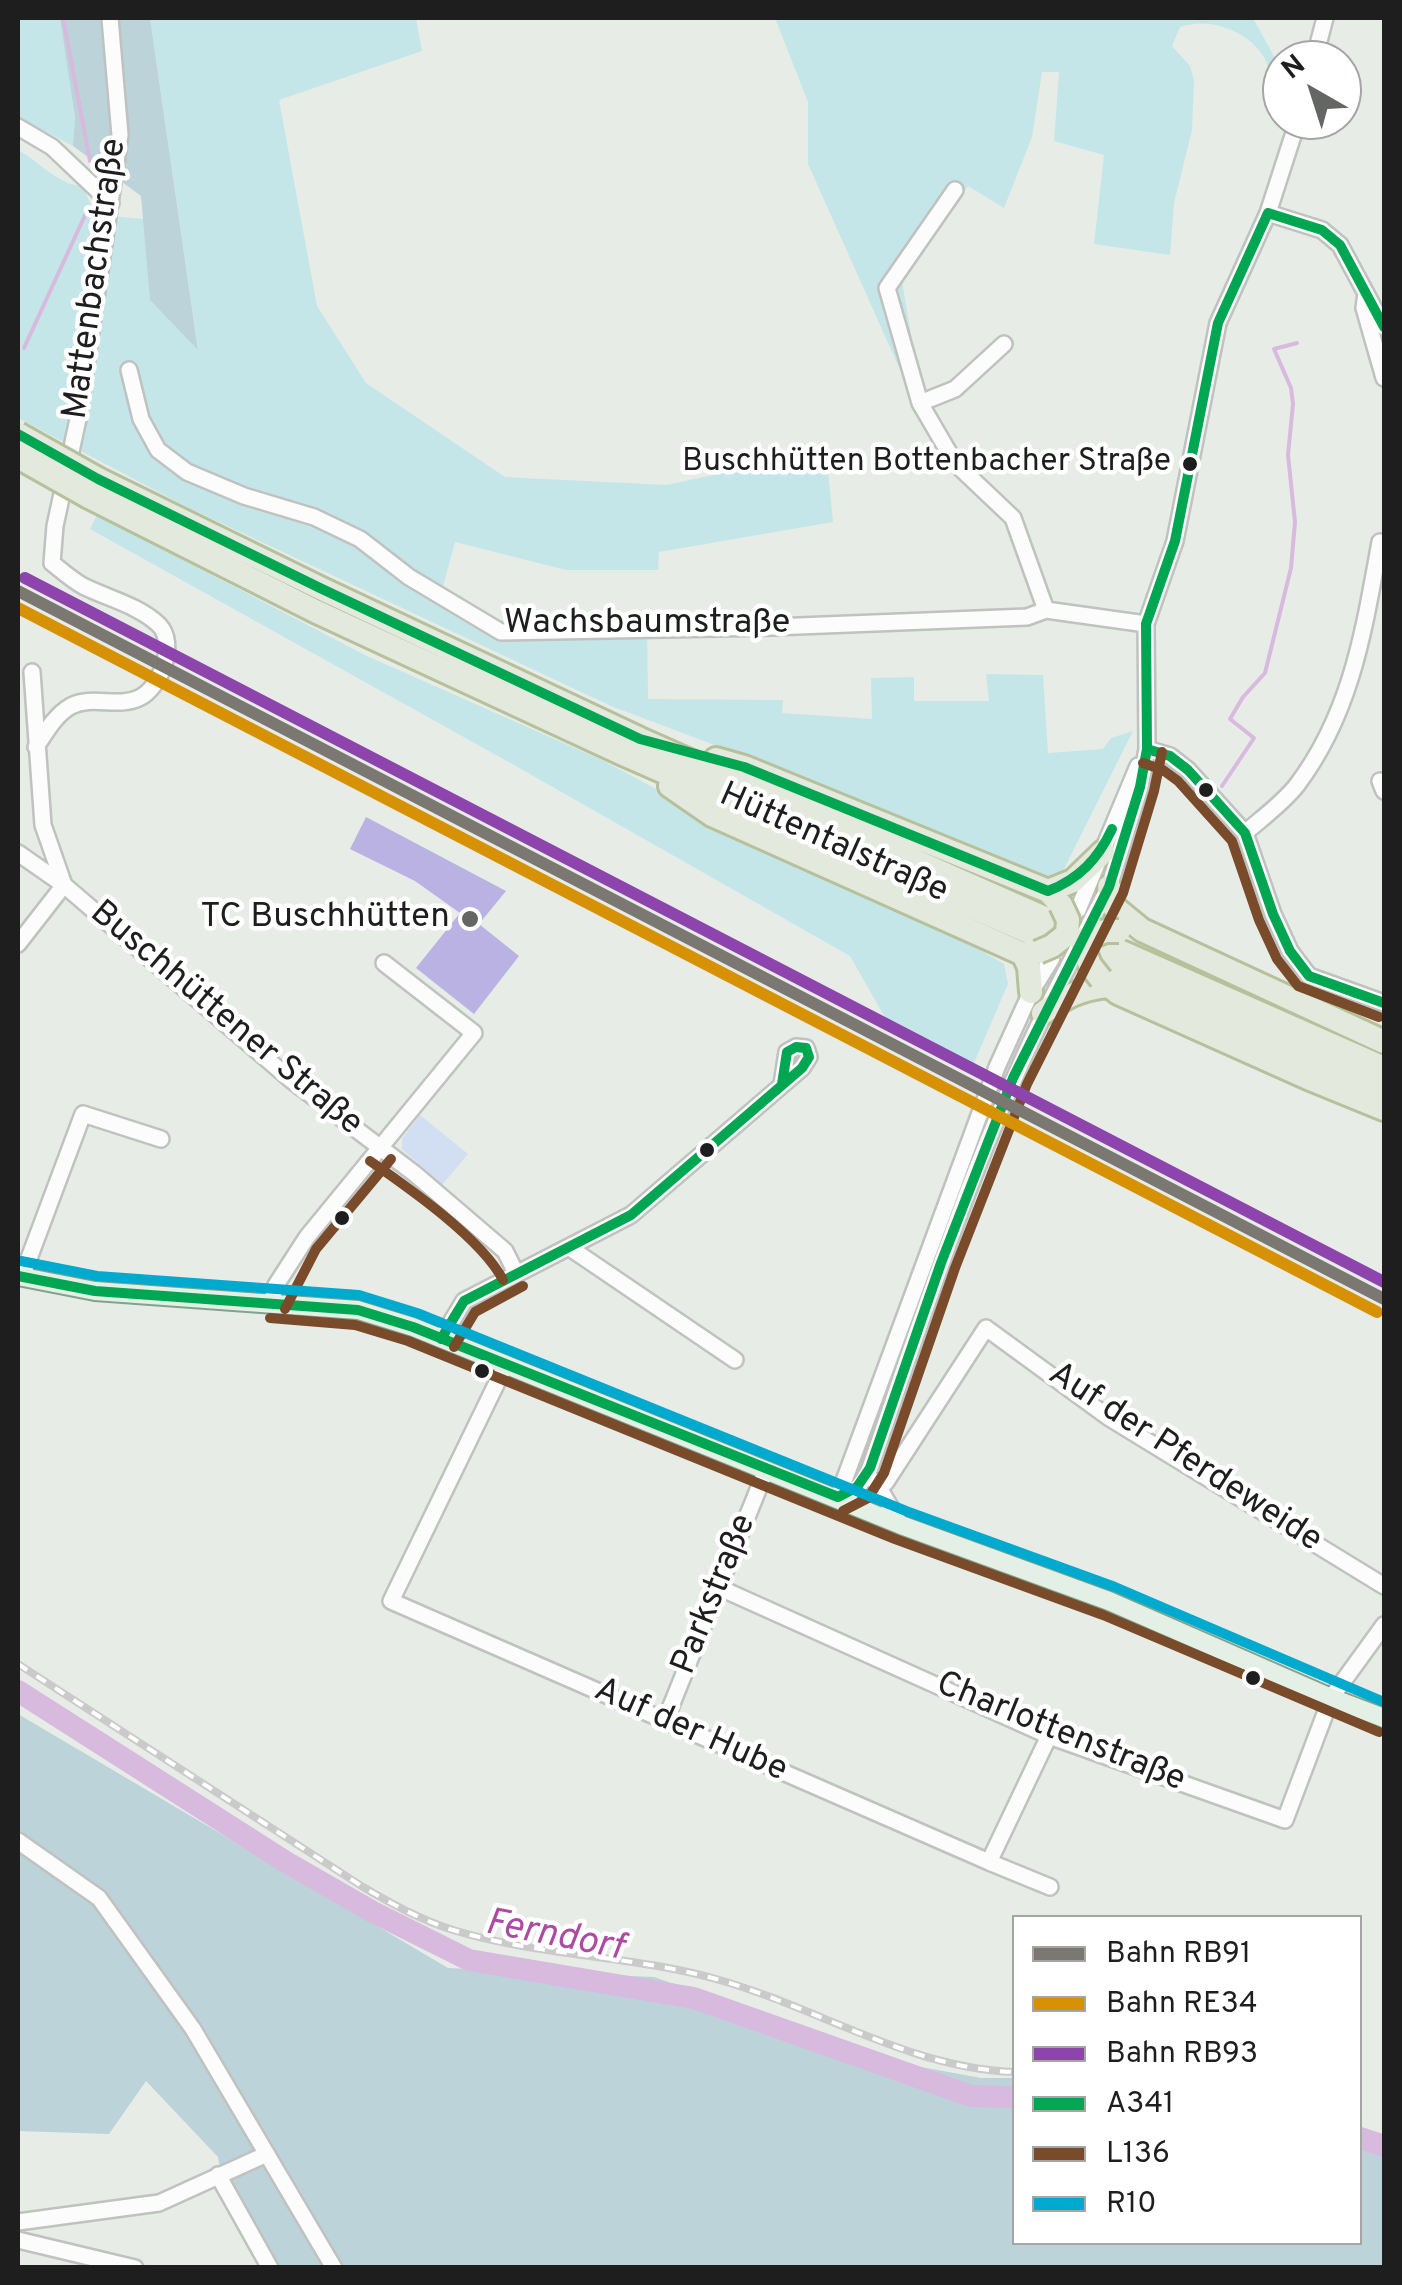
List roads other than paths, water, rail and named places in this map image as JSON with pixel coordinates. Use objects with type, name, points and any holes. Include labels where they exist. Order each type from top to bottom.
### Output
[{"type":"highway","name":"Hüttentalstraße","points":[[18,434],[94,488],[315,612],[1384,1068]]},
{"type":"highway","name":"Hüttentalstraße","points":[[18,457],[94,488]]},
{"type":"highway","name":"Hüttentalstraße","points":[[631,746],[1384,1088]]},
{"type":"highway","points":[[631,746],[712,815],[1067,936],[1130,930],[1384,1042]]},
{"type":"highway","points":[[631,746],[744,767],[1067,936],[1104,982],[1275,1064],[1384,1108]]},
{"type":"highway","points":[[1102,852],[1073,881],[1067,936],[1029,968],[1037,1003],[1104,982]]},
{"type":"highway","points":[[1109,887],[1114,907],[1130,930]]},
{"type":"main road","points":[[20,1276],[95,1291],[358,1310],[442,1339],[838,1497],[901,1526],[1110,1601],[1384,1718]]},
{"type":"street","name":"Mattenbachstraße","points":[[36,747],[56,717],[74,704],[118,704],[150,692],[168,648],[166,634],[149,617],[80,584],[52,563],[55,526],[78,419],[120,135],[110,18]]},
{"type":"street","points":[[18,127],[52,147],[112,204]]},
{"type":"street","points":[[1067,936],[1109,887],[1140,788],[1147,750],[1146,624],[1175,542],[1218,323],[1268,214],[1293,140]]},
{"type":"street","points":[[956,190],[887,288],[920,403],[955,463],[1013,518],[1046,610]]},
{"type":"street","points":[[1268,214],[1322,230],[1340,246],[1384,326]]},
{"type":"street","points":[[1366,293],[1364,308],[1384,378]]},
{"type":"street","points":[[920,403],[955,388],[1004,344]]},
{"type":"street","name":"Wachsbaumstraße","points":[[128,370],[140,420],[158,450],[187,472],[244,496],[314,517],[360,539],[409,576],[501,632],[1027,617],[1046,610],[1146,624]]},
{"type":"street","points":[[1245,833],[1296,787],[1329,732],[1357,665],[1380,542]]},
{"type":"street","points":[[18,944],[64,885],[43,825],[32,672]]},
{"type":"street","points":[[1147,750],[1170,756],[1188,770],[1245,833],[1290,952],[1310,976],[1384,1004]]},
{"type":"street","points":[[838,1497],[853,1493],[870,1468],[1037,1003],[1147,750]]},
{"type":"street","name":"Buschhüttener Straße","points":[[18,853],[64,885],[290,1079],[415,1174],[505,1251],[516,1273]]},
{"type":"street","points":[[270,1303],[306,1237],[474,1032],[384,963]]},
{"type":"street","points":[[838,1497],[997,1068],[1037,1003]]},
{"type":"street","points":[[442,1339],[464,1301],[631,1215],[782,1084]]},
{"type":"street","points":[[20,1276],[83,1114],[160,1139]]},
{"type":"street","points":[[570,1248],[735,1360]]},
{"type":"street","name":"Auf der Pferdeweide","points":[[878,1489],[986,1328],[1108,1417],[1384,1586]]},
{"type":"street","name":"Auf der Hube","points":[[505,1366],[387,1599],[1050,1888]]},
{"type":"street","points":[[870,1468],[901,1526]]},
{"type":"street","name":"Parkstraße","points":[[665,1721],[766,1470]]},
{"type":"street","name":"Charlottenstraße","points":[[720,1588],[1049,1736],[1285,1820],[1331,1698]]},
{"type":"street","points":[[1331,1698],[1384,1625]]},
{"type":"street","points":[[989,1862],[1049,1736]]},
{"type":"street","points":[[18,1841],[99,1898],[193,2030],[334,2268]]},
{"type":"street","points":[[18,2222],[159,2203],[267,2154]]},
{"type":"street","points":[[218,2175],[270,2268]]},
{"type":"street","points":[[18,2240],[136,2268]]},
{"type":"waterway","points":[[63,18],[90,161]]},
{"type":"waterway","points":[[24,348],[87,211]]},
{"type":"waterway","points":[[1222,786],[1254,738],[1230,719],[1265,673],[1291,568],[1295,522],[1288,455],[1293,404],[1291,388],[1274,349],[1297,343]]},
{"type":"waterway","name":"Ferndorf","points":[[18,1691],[286,1862],[373,1912],[469,1960],[694,1998],[971,2096],[1012,2097]]},
{"type":"waterway","name":"Ferndorf","points":[[1362,2139],[1384,2146]]},
{"type":"railway","points":[[18,1664],[363,1887],[430,1921],[485,1939],[716,1979],[937,2060],[1012,2072]]},
{"type":"rail line","name":"RB93","points":[[25,578],[1384,1282]]},
{"type":"rail line","name":"RB91","points":[[18,591],[1384,1299]]},
{"type":"rail line","name":"RE34","points":[[18,608],[1377,1312]]},
{"type":"place","name":"Buschhütten Bottenbacher Straße","points":[[1190,464]]},
{"type":"place","name":"TC Buschhütten","points":[[470,919]]}]
